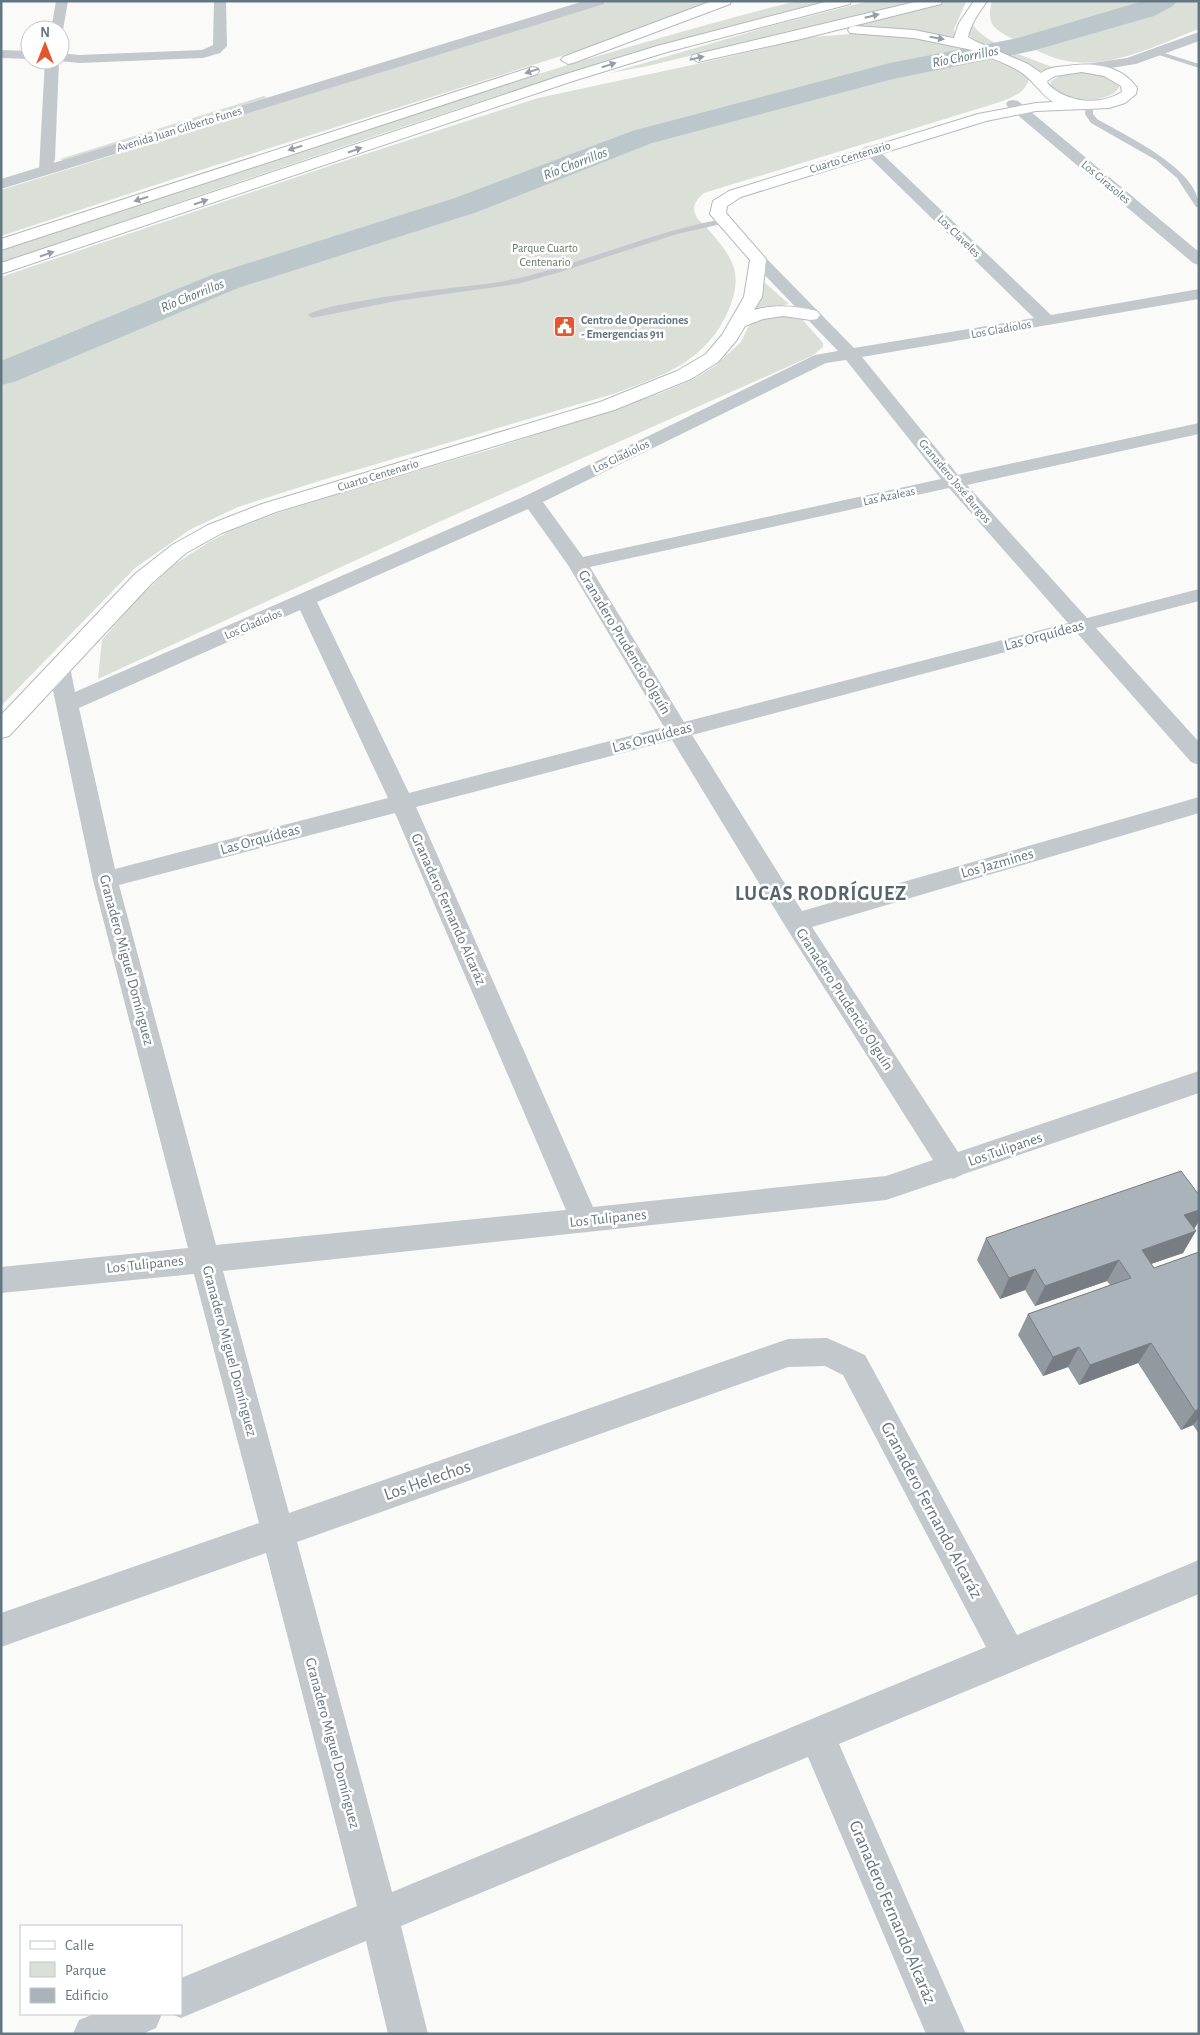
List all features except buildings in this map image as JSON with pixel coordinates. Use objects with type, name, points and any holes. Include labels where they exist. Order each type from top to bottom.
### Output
[{"type":"main road","points":[[1,269],[479,108],[662,49],[844,1]]},
{"type":"main road","points":[[684,61],[801,35],[936,1]]},
{"type":"main road","points":[[972,46],[961,38],[962,30],[967,19],[980,2]]},
{"type":"main road","points":[[980,2],[982,23]]},
{"type":"main road","points":[[1,246],[472,89],[726,8]]},
{"type":"main road","points":[[801,35],[840,30],[878,30],[931,36],[972,46],[1028,70],[1052,96],[1086,104]]},
{"type":"main road","points":[[1045,60],[1114,74],[1122,78],[1130,88]]},
{"type":"main road","name":"Cuarto Centenario","points":[[1016,107],[1051,72],[1078,68]]},
{"type":"main road","points":[[479,108],[627,74]]},
{"type":"main road","name":"Cuarto Centenario","points":[[719,204],[735,194],[870,150],[1016,107],[1103,104],[1124,98],[1129,94],[1130,88]]},
{"type":"main road","name":"Granadero José Burgos","points":[[719,204],[718,214],[758,259]]},
{"type":"main road","name":"Cuarto Centenario","points":[[1,730],[143,579],[179,550],[215,529],[269,508],[607,406],[684,375],[712,358],[730,337],[753,297],[758,259]]},
{"type":"main road","points":[[738,323],[761,313],[776,310],[790,310],[811,314]]},
{"type":"street","points":[[59,20],[62,1]]},
{"type":"street","points":[[70,58],[203,54],[215,50],[220,46],[220,1]]},
{"type":"street","name":"Avenida Juan Gilberto Funes","points":[[1,174],[47,165],[358,75],[599,1]]},
{"type":"street","points":[[1078,68],[1125,64],[1199,36]]},
{"type":"street","points":[[1130,88],[1138,69],[1158,53]]},
{"type":"street","points":[[1,54],[20,55]]},
{"type":"street","points":[[47,165],[52,70]]},
{"type":"street","name":"Los Girasoles","points":[[1016,107],[1199,260]]},
{"type":"street","name":"Los Claveles","points":[[870,150],[1047,322]]},
{"type":"street","name":"Avenida Juan Gilberto Funes","points":[[1,184],[47,165]]},
{"type":"street","name":"Granadero José Burgos","points":[[758,259],[851,355],[954,482],[1199,757]]},
{"type":"street","name":"Los Gladiolos","points":[[68,704],[532,500],[821,359],[1047,322],[1199,294]]},
{"type":"street","name":"Las Azaleas","points":[[578,564],[1199,428]]},
{"type":"street","name":"Granadero Prudencio Olguín","points":[[532,500],[578,564],[796,922],[952,1167]]},
{"type":"street","name":"Las Orquídeas","points":[[105,880],[1199,595]]},
{"type":"street","name":"Granadero Fernando Alcaráz","points":[[306,601],[402,802],[585,1221]]},
{"type":"street","name":"Granadero Miguel Domínguez","points":[[59,667],[105,880],[408,2034]]},
{"type":"street","name":"Los Jazmines","points":[[796,922],[1199,805]]},
{"type":"street","name":"Los Tulipanes","points":[[1,1280],[585,1221],[886,1188],[1199,1082]]},
{"type":"street","name":"Los Helechos","points":[[1,1630],[788,1353],[827,1352],[854,1365]]},
{"type":"street","name":"Granadero Fernando Alcaráz","points":[[854,1365],[1009,1655]]},
{"type":"street","points":[[182,1998],[1199,1577]]},
{"type":"street","name":"Granadero Fernando Alcaráz","points":[[817,1735],[946,2034]]},
{"type":"street","points":[[93,2034],[140,2015]]},
{"type":"lane","points":[[1158,53],[1199,66]]},
{"type":"lane","points":[[1086,104],[1089,114],[1094,120],[1159,158],[1180,176],[1199,205]]},
{"type":"lane","points":[[312,316],[346,307],[481,288],[530,278],[669,233],[723,221]]},
{"type":"green space","points":[[610,1],[715,1],[593,46],[210,167],[1,236],[1,190]]},
{"type":"green space","points":[[796,1],[827,1],[722,29],[515,90],[1,263],[1,250],[298,151],[595,57]]},
{"type":"green space","points":[[869,1],[917,1],[648,66],[610,73],[767,27]]},
{"type":"green space","points":[[946,1],[966,2],[954,29],[956,39],[906,30],[846,27]]},
{"type":"green space","points":[[992,1],[1199,1],[1199,29],[1149,49],[1115,59],[1097,62],[1062,60],[1037,51],[996,29],[990,15]]},
{"type":"green space","points":[[972,24],[979,32],[998,45],[1052,67],[1042,72],[984,48],[972,39],[970,35],[969,31]]},
{"type":"green space","name":"Parque Cuarto Centenario","points":[[865,33],[916,37],[966,48],[1021,72],[1029,79],[1025,88],[1014,96],[1000,102],[704,193],[696,203],[694,209],[696,216],[729,257],[735,274],[734,294],[720,327],[696,354],[681,365],[649,381],[613,394],[319,481],[238,507],[191,529],[135,568],[1,706],[1,277],[338,163],[538,98],[706,62],[811,37]]},
{"type":"green space","points":[[1074,73],[1104,75],[1115,81],[1119,88],[1108,96],[1086,100],[1065,96],[1050,88],[1051,81],[1061,75]]},
{"type":"green space","points":[[264,96],[267,98],[63,161],[60,159]]},
{"type":"green space","points":[[764,282],[789,304],[755,311]]},
{"type":"green space","points":[[775,313],[801,318],[823,343],[823,347],[812,356],[441,521],[98,679],[102,640],[137,599],[175,564],[209,542],[234,529],[278,513],[492,449],[661,393],[692,380],[715,366],[741,342],[748,327],[756,320]]},
{"type":"waterway","name":"Río Chorrillos","points":[[1,374],[226,281],[466,205],[642,137],[890,71],[1022,45],[1145,10],[1164,1]]},
{"type":"place","name":"Centro de Operaciones - Emergencias 911","points":[[565,327]]},
{"type":"district","name":"LUCAS RODRÍGUEZ","points":[[821,893]]}]
